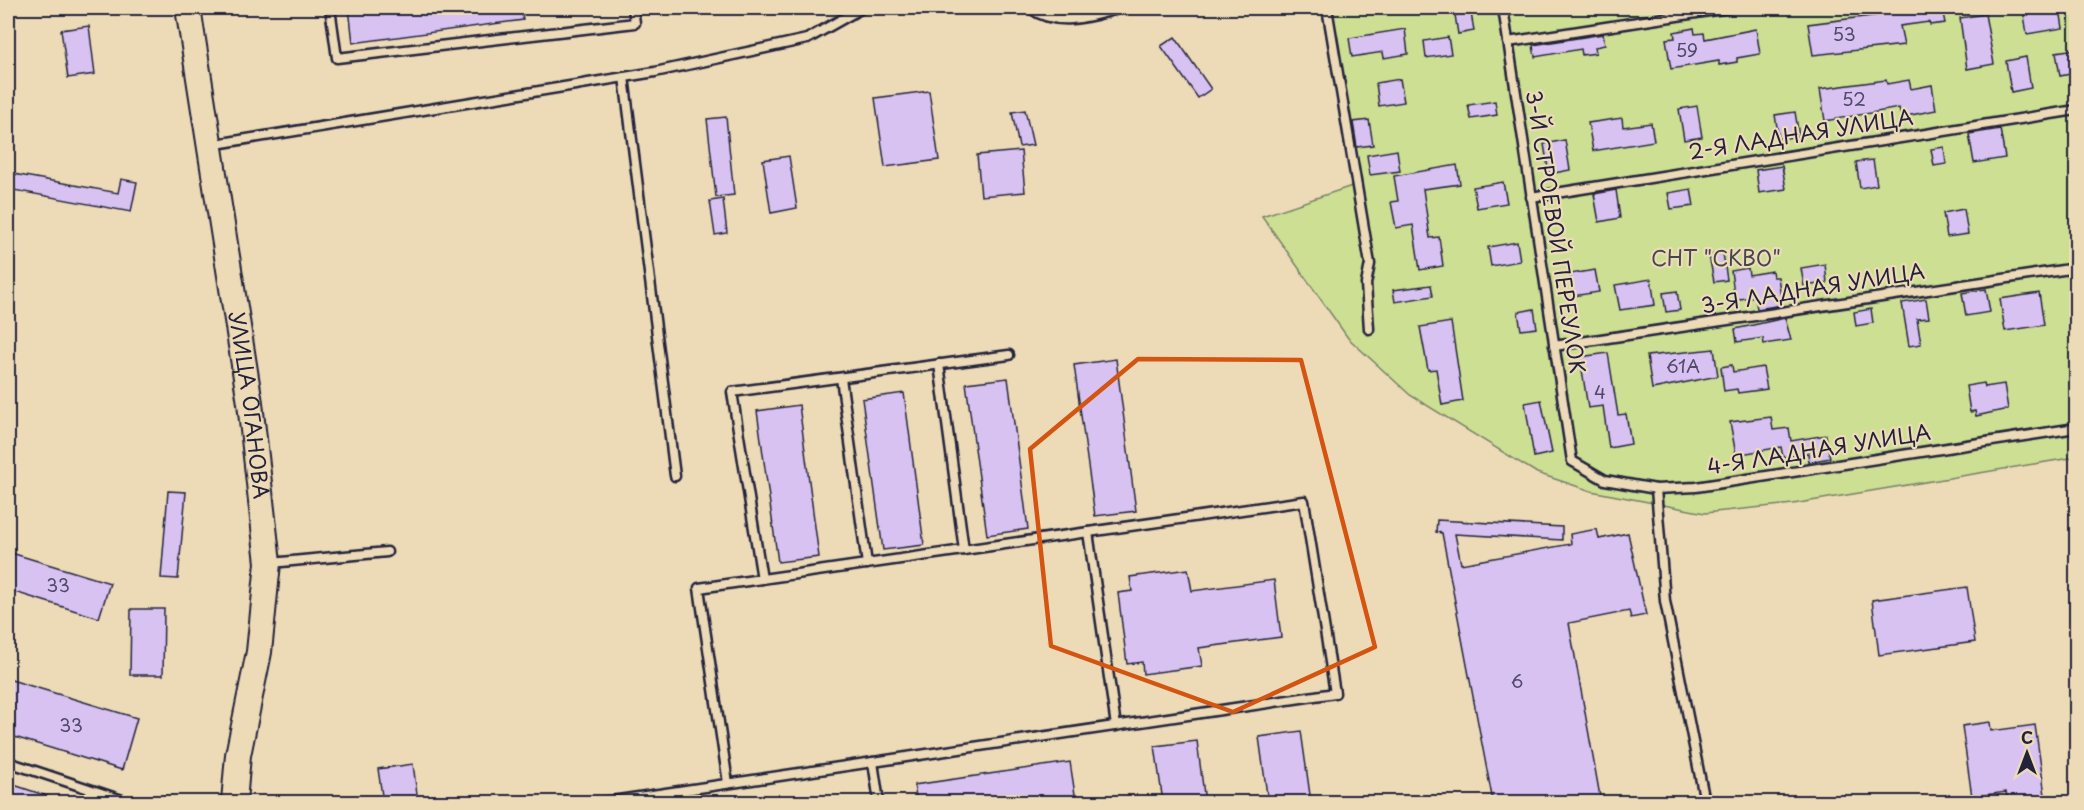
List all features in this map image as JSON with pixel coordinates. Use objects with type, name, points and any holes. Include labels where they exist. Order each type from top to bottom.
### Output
[{"type":"main road","name":"УЛИЦА ОГАНОВА","points":[[188,8],[250,403],[268,563],[259,652],[238,755],[234,802]]},
{"type":"lane","points":[[330,8],[337,58],[635,23],[633,8]]},
{"type":"lane","points":[[210,145],[624,77],[807,39],[862,8]]},
{"type":"lane","points":[[1030,8],[1043,18],[1075,20],[1121,8]]},
{"type":"lane","points":[[1327,8],[1370,264],[1366,284],[1369,329]]},
{"type":"lane","name":"3-Й СТРОЕВОЙ ПЕРЕУЛОК","points":[[1503,8],[1572,461]]},
{"type":"lane","points":[[1508,42],[1729,8]]},
{"type":"lane","points":[[624,77],[675,476]]},
{"type":"lane","name":"2-Я ЛАДНАЯ УЛИЦА","points":[[1531,196],[2076,110]]},
{"type":"lane","name":"3-Я ЛАДНАЯ УЛИЦА","points":[[1554,346],[2076,268]]},
{"type":"lane","points":[[762,579],[732,393],[1009,354]]},
{"type":"lane","points":[[939,364],[964,550]]},
{"type":"lane","points":[[841,378],[867,564]]},
{"type":"lane","name":"4-Я ЛАДНАЯ УЛИЦА","points":[[1572,461],[1605,480],[1656,489],[1696,487],[2076,428]]},
{"type":"lane","points":[[1656,489],[1665,601],[1705,802]]},
{"type":"lane","points":[[605,802],[1335,693],[1304,501],[699,588],[728,783]]},
{"type":"lane","points":[[1088,532],[1116,726]]},
{"type":"lane","points":[[268,563],[387,552]]},
{"type":"lane","points":[[8,762],[128,802]]},
{"type":"lane","points":[[873,762],[879,802]]},
{"type":"highlighted area","points":[[1138,359],[1301,360],[1375,647],[1233,712],[1051,646],[1030,449]]},
{"type":"green space","name":"СНТ \"СКВО\"","points":[[1324,8],[2076,8],[2076,457],[1793,504],[1705,513],[1591,491],[1537,473],[1410,395],[1348,338],[1262,216],[1352,186]]},
{"type":"building","points":[[349,8],[521,8],[523,20],[353,43]]},
{"type":"building","points":[[1902,8],[1942,8],[1945,23],[1930,25],[1929,22],[1900,26],[1904,45],[1813,55],[1808,24],[1903,12]]},
{"type":"building","points":[[2060,9],[2063,28],[2027,34],[2024,15]]},
{"type":"building","points":[[1471,13],[1474,31],[1458,34],[1455,15]]},
{"type":"building","points":[[1985,14],[1994,64],[1967,69],[1960,18]]},
{"type":"building","points":[[89,26],[95,74],[68,78],[61,30]]},
{"type":"building","points":[[1694,28],[1695,34],[1704,33],[1705,39],[1756,29],[1760,54],[1737,58],[1737,62],[1719,65],[1719,61],[1671,69],[1666,39],[1675,38],[1674,32]]},
{"type":"building","points":[[1405,29],[1408,54],[1384,58],[1383,52],[1352,57],[1349,38]]},
{"type":"building","points":[[1603,34],[1605,45],[1595,47],[1596,53],[1582,55],[1581,49],[1535,57],[1533,45]]},
{"type":"building","points":[[1175,37],[1211,89],[1198,98],[1161,46]]},
{"type":"building","points":[[1448,37],[1451,54],[1426,58],[1424,41]]},
{"type":"building","points":[[2076,49],[2076,73],[2060,76],[2056,52]]},
{"type":"building","points":[[2026,57],[2031,88],[2011,92],[2006,61]]},
{"type":"building","points":[[1400,79],[1404,102],[1379,106],[1376,83]]},
{"type":"building","points":[[1886,80],[1887,84],[1909,80],[1911,89],[1932,85],[1936,110],[1901,117],[1899,108],[1825,121],[1820,89]]},
{"type":"building","points":[[929,91],[939,160],[885,167],[875,98]]},
{"type":"building","points":[[1495,101],[1497,115],[1471,119],[1468,105]]},
{"type":"building","points":[[1697,106],[1702,137],[1684,140],[1679,109]]},
{"type":"building","points":[[1025,110],[1033,145],[1019,147],[1012,112]]},
{"type":"building","points":[[1795,112],[1799,136],[1779,139],[1775,115]]},
{"type":"building","points":[[726,117],[734,195],[716,197],[707,119]]},
{"type":"building","points":[[1622,118],[1623,127],[1651,123],[1654,141],[1593,151],[1588,123]]},
{"type":"building","points":[[1369,120],[1373,145],[1357,147],[1353,122]]},
{"type":"building","points":[[2000,129],[2005,158],[1974,163],[1969,134]]},
{"type":"building","points":[[1565,140],[1570,170],[1549,174],[1544,144]]},
{"type":"building","points":[[1944,147],[1946,164],[1934,166],[1931,149]]},
{"type":"building","points":[[1397,150],[1400,171],[1370,175],[1367,155]]},
{"type":"building","points":[[1021,151],[1025,192],[981,196],[977,155]]},
{"type":"building","points":[[789,156],[797,208],[771,213],[763,160]]},
{"type":"building","points":[[1873,160],[1877,185],[1860,188],[1856,162]]},
{"type":"building","points":[[1457,165],[1460,184],[1423,189],[1430,238],[1439,237],[1443,266],[1420,270],[1413,225],[1396,228],[1391,202],[1398,201],[1394,176]]},
{"type":"building","points":[[1782,166],[1786,189],[1759,193],[1756,170]]},
{"type":"building","points":[[8,173],[118,193],[121,179],[137,182],[131,212],[8,189]]},
{"type":"building","points":[[1503,182],[1507,203],[1477,208],[1473,187]]},
{"type":"building","points":[[1691,189],[1694,206],[1671,209],[1668,193]]},
{"type":"building","points":[[1616,190],[1620,218],[1599,222],[1594,194]]},
{"type":"building","points":[[723,199],[727,233],[715,235],[710,201]]},
{"type":"building","points":[[1964,209],[1968,234],[1947,237],[1943,213]]},
{"type":"building","points":[[1517,242],[1520,261],[1491,266],[1488,247]]},
{"type":"building","points":[[1723,253],[1727,280],[1714,282],[1709,255]]},
{"type":"building","points":[[1825,264],[1827,283],[1804,286],[1801,268]]},
{"type":"building","points":[[1748,268],[1749,275],[1772,271],[1773,277],[1778,277],[1782,305],[1757,309],[1755,296],[1735,300],[1731,271]]},
{"type":"building","points":[[1595,270],[1599,292],[1573,296],[1570,274]]},
{"type":"building","points":[[1651,279],[1655,305],[1620,310],[1615,285]]},
{"type":"building","points":[[1431,285],[1433,296],[1395,302],[1393,290]]},
{"type":"building","points":[[1986,289],[1990,312],[1966,316],[1962,293]]},
{"type":"building","points":[[1677,291],[1680,310],[1666,312],[1663,293]]},
{"type":"building","points":[[2039,293],[2044,325],[2005,331],[2000,299]]},
{"type":"building","points":[[1926,299],[1929,318],[1917,319],[1921,344],[1909,346],[1902,303]]},
{"type":"building","points":[[1534,309],[1537,328],[1521,330],[1518,312]]},
{"type":"building","points":[[1871,309],[1873,323],[1856,326],[1854,312]]},
{"type":"building","points":[[1785,318],[1791,340],[1764,344],[1763,338],[1737,342],[1735,329]]},
{"type":"building","points":[[1451,322],[1463,401],[1442,405],[1436,369],[1428,370],[1420,327]]},
{"type":"building","points":[[1714,349],[1718,376],[1652,389],[1647,356]]},
{"type":"building","points":[[1608,353],[1618,415],[1626,414],[1631,444],[1609,448],[1603,406],[1588,408],[1580,357]]},
{"type":"building","points":[[1116,359],[1136,511],[1095,516],[1074,365]]},
{"type":"building","points":[[1732,365],[1733,372],[1763,367],[1767,389],[1738,393],[1737,389],[1724,391],[1721,367]]},
{"type":"building","points":[[1008,378],[1028,529],[987,535],[966,383]]},
{"type":"building","points":[[1984,383],[1985,387],[2004,384],[2008,409],[1976,416],[1975,411],[1970,412],[1966,386]]},
{"type":"building","points":[[904,393],[924,545],[883,550],[862,399]]},
{"type":"building","points":[[1541,400],[1552,453],[1534,457],[1525,403]]},
{"type":"building","points":[[799,405],[819,557],[778,562],[757,411]]},
{"type":"building","points":[[1771,417],[1773,430],[1789,428],[1791,441],[1826,435],[1830,458],[1809,462],[1808,453],[1783,457],[1781,447],[1736,455],[1730,422]]},
{"type":"building","points":[[168,491],[186,492],[178,579],[161,578]]},
{"type":"building","points":[[1437,520],[1562,527],[1562,540],[1455,534],[1461,564],[1571,544],[1570,534],[1597,529],[1599,539],[1628,533],[1646,615],[1631,618],[1629,611],[1569,623],[1601,802],[1493,802],[1442,533],[1436,532]]},
{"type":"building","points":[[8,552],[110,583],[99,618],[8,590]]},
{"type":"building","points":[[1188,569],[1192,591],[1274,580],[1281,637],[1199,648],[1202,666],[1143,674],[1142,662],[1127,664],[1118,593],[1132,591],[1130,577]]},
{"type":"building","points":[[1967,587],[1975,642],[1879,655],[1872,600]]},
{"type":"building","points":[[131,609],[164,609],[163,675],[130,675]]},
{"type":"building","points":[[8,679],[137,718],[122,770],[8,735]]},
{"type":"building","points":[[1990,722],[1991,731],[2035,725],[2046,802],[2008,802],[2006,792],[1972,797],[1962,726]]},
{"type":"building","points":[[1301,731],[1311,802],[1268,802],[1259,737]]},
{"type":"building","points":[[1197,741],[1205,802],[1163,802],[1155,746]]},
{"type":"building","points":[[1070,762],[1076,801],[917,802],[914,785]]},
{"type":"building","points":[[413,764],[418,802],[383,802],[378,769]]},
{"type":"building","points":[[8,783],[59,800],[59,802],[19,802],[8,799]]}]
